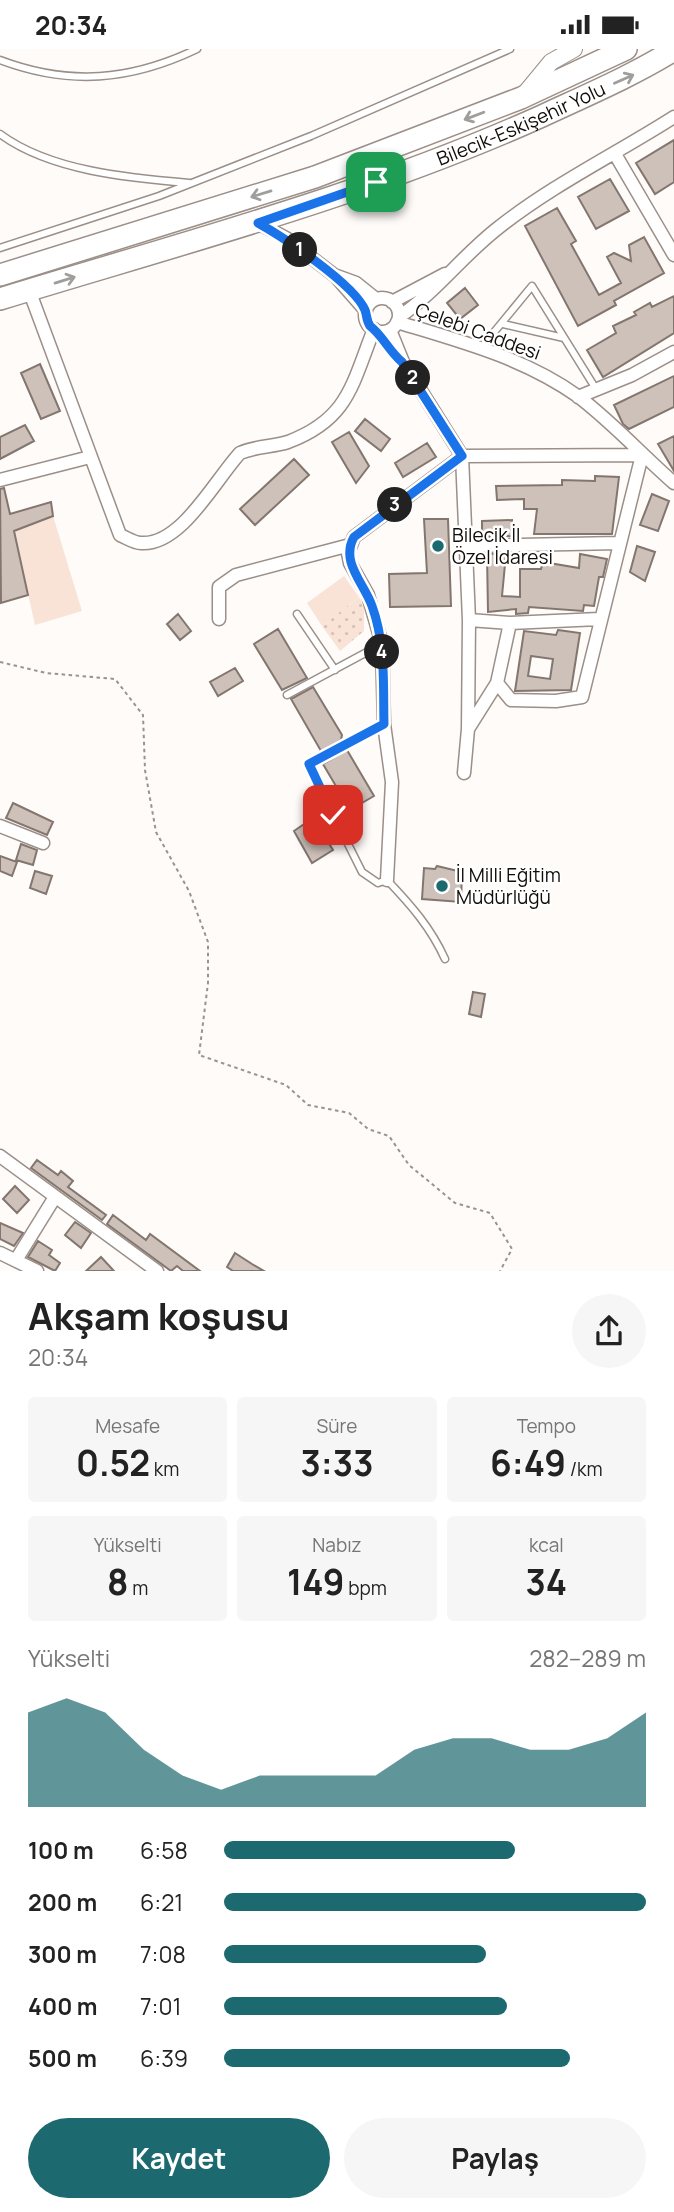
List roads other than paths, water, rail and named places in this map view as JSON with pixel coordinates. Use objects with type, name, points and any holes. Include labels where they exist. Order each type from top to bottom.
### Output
[{"type":"main road","name":"Bilecik-Eskişehir Yolu","points":[[0,275],[315,177],[521,98],[626,49]]},
{"type":"main road","name":"Bilecik-Eskişehir Yolu","points":[[0,299],[258,223],[472,148],[637,73],[674,50]]},
{"type":"street","points":[[521,98],[551,62],[574,49]]},
{"type":"street","points":[[388,326],[433,291],[446,274],[522,209],[674,117]]},
{"type":"street","points":[[615,154],[674,255]]},
{"type":"street","points":[[258,223],[286,238],[334,275],[366,311],[367,321],[388,326]]},
{"type":"street","points":[[334,275],[356,283],[376,299],[392,302],[446,274]]},
{"type":"street","points":[[29,291],[120,535],[138,544],[156,542],[178,530],[240,453],[302,436],[336,414],[388,326],[392,302]]},
{"type":"street","points":[[366,311],[376,299]]},
{"type":"street","points":[[388,326],[402,362],[462,456],[468,546],[469,620],[468,729],[464,773]]},
{"type":"street","name":"Çelebi Caddesi","points":[[388,326],[481,348],[536,371],[578,397],[674,484]]},
{"type":"street","points":[[578,397],[674,352]]},
{"type":"street","points":[[387,880],[392,782],[384,724],[382,644],[368,595],[350,563],[350,545],[354,537],[462,456],[642,455],[599,619],[582,697],[556,701],[511,700],[497,683]]},
{"type":"street","points":[[0,479],[90,457]]},
{"type":"street","points":[[468,546],[618,543]]},
{"type":"street","points":[[219,619],[219,586],[236,575],[350,545]]},
{"type":"street","points":[[469,620],[510,623],[599,619]]},
{"type":"street","points":[[468,729],[497,683],[510,623]]},
{"type":"street","points":[[0,825],[43,843]]},
{"type":"street","points":[[0,1156],[158,1271]]},
{"type":"street","points":[[16,1260],[55,1197]]},
{"type":"street","points":[[0,1252],[33,1269]]},
{"type":"lane","points":[[0,60],[35,73],[82,79],[141,71],[197,49]]},
{"type":"lane","points":[[0,247],[192,183],[418,91],[510,49]]},
{"type":"lane","points":[[0,134],[9,141],[57,160],[100,173],[192,183]]},
{"type":"lane","points":[[0,145],[9,141]]},
{"type":"lane","points":[[481,348],[532,286],[596,389]]},
{"type":"lane","points":[[503,324],[564,338]]},
{"type":"lane","points":[[297,614],[335,670]]},
{"type":"lane","points":[[287,695],[382,644]]},
{"type":"lane","points":[[384,724],[309,764],[362,872],[378,883],[387,880],[422,918],[445,960]]},
{"type":"place","name":"Bilecik İl Özel İdaresi","points":[[438,546]]},
{"type":"place","name":"İl Milli Eğitim Müdürlüğü","points":[[442,886]]}]
